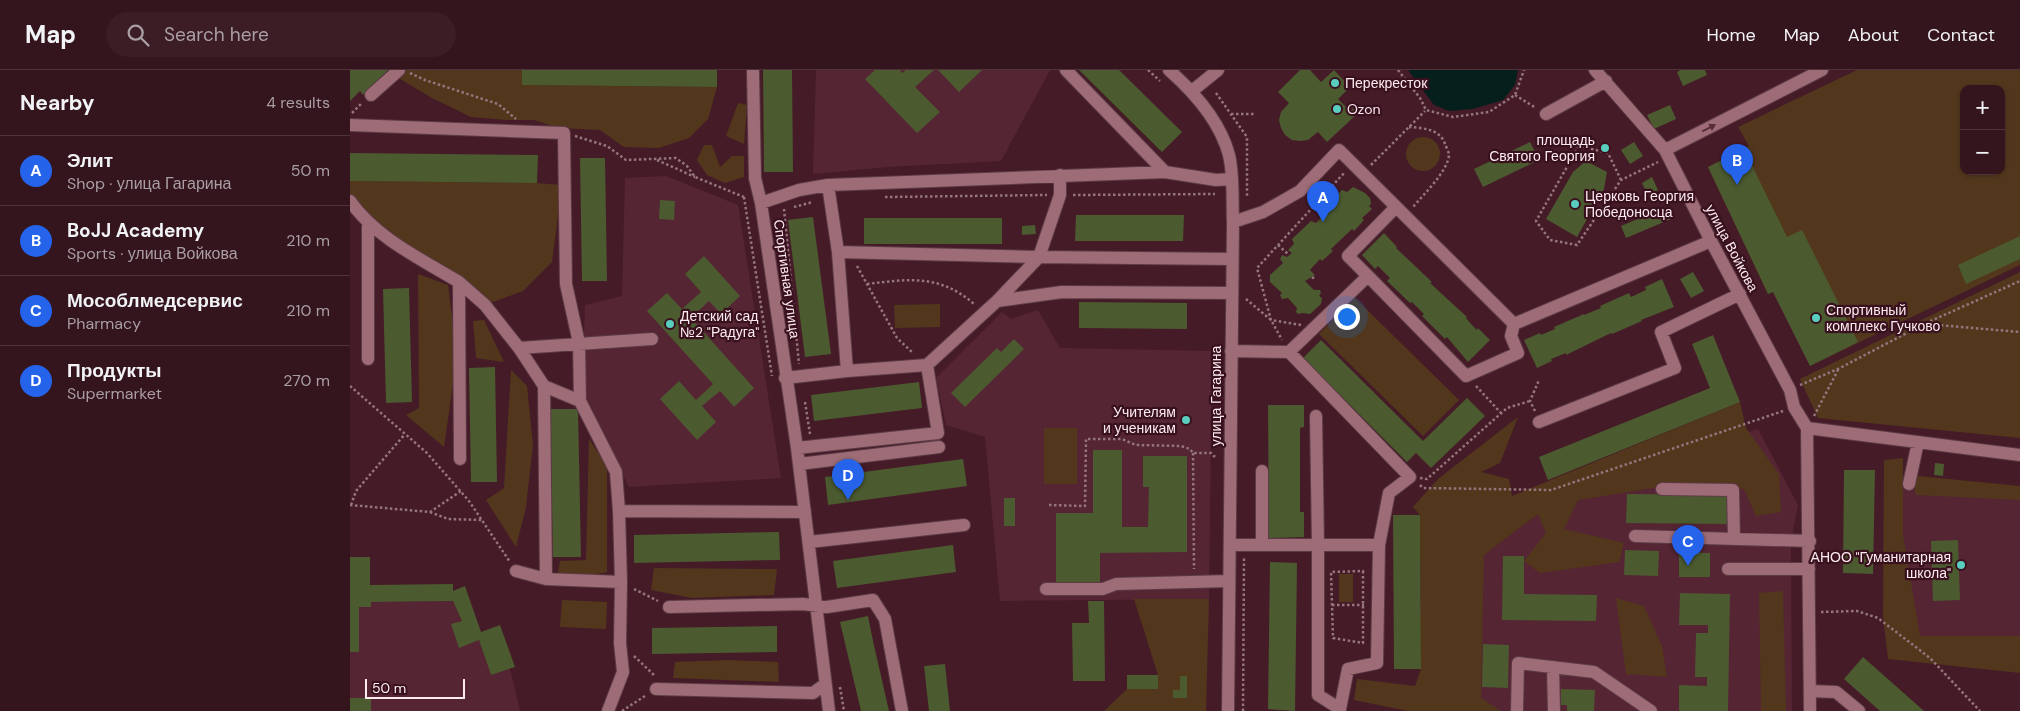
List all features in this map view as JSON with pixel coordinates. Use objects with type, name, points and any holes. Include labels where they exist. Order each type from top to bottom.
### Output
[{"type":"street","points":[[371,95],[399,70]]},
{"type":"street","points":[[1066,70],[1165,172]]},
{"type":"street","name":"улица Гагарина","points":[[1169,70],[1192,91],[1214,120],[1229,156],[1233,222],[1228,711]]},
{"type":"street","points":[[1192,91],[1218,70]]},
{"type":"street","name":"улица Войкова","points":[[1595,70],[1667,154],[1790,390],[1794,407],[1807,428]]},
{"type":"street","points":[[1667,154],[1822,70]]},
{"type":"street","points":[[753,72],[755,178],[761,203]]},
{"type":"street","points":[[1546,114],[1606,81]]},
{"type":"street","points":[[350,125],[564,133],[566,284],[579,343],[580,400],[616,472],[619,511],[620,644],[623,672],[608,711]]},
{"type":"street","points":[[1233,222],[1263,212],[1300,191],[1339,150],[1514,324]]},
{"type":"street","name":"Спортивная улица","points":[[829,711],[824,685],[799,464],[761,203],[799,190],[828,185],[1165,172],[1216,180],[1231,179]]},
{"type":"street","points":[[785,378],[927,365],[997,301],[1039,257],[1060,195],[1060,176]]},
{"type":"street","points":[[828,185],[844,252],[847,371]]},
{"type":"street","points":[[350,200],[368,223],[391,240],[459,282],[486,304],[519,348],[544,386],[546,579]]},
{"type":"street","points":[[1401,212],[1348,256],[1466,376],[1518,353],[1510,336],[1514,324],[1711,241]]},
{"type":"street","points":[[368,223],[368,359]]},
{"type":"street","points":[[844,252],[1232,259]]},
{"type":"street","points":[[1231,351],[1287,349],[1368,276]]},
{"type":"street","points":[[459,282],[460,459]]},
{"type":"street","points":[[997,301],[1062,292],[1232,293]]},
{"type":"street","points":[[1539,422],[1675,368],[1661,332],[1740,294]]},
{"type":"street","points":[[519,348],[652,339]]},
{"type":"street","points":[[1287,349],[1410,477],[1389,493],[1379,545],[1376,663],[1348,669],[1340,710],[1318,695],[1316,416]]},
{"type":"street","points":[[796,448],[938,433],[927,365]]},
{"type":"street","points":[[544,386],[580,400]]},
{"type":"street","points":[[1810,711],[1810,541],[1807,428],[2020,455]]},
{"type":"street","points":[[1909,484],[1918,442]]},
{"type":"street","points":[[799,464],[939,447]]},
{"type":"street","points":[[1262,471],[1262,546]]},
{"type":"street","points":[[1662,489],[1733,490],[1734,537]]},
{"type":"street","points":[[619,511],[805,512]]},
{"type":"street","points":[[809,542],[964,526]]},
{"type":"street","points":[[1635,536],[1734,537],[1810,541]]},
{"type":"street","points":[[1230,545],[1379,545]]},
{"type":"street","points":[[1728,569],[1809,569]]},
{"type":"street","points":[[516,571],[546,579],[621,582]]},
{"type":"street","points":[[1046,589],[1103,589],[1116,584],[1229,581]]},
{"type":"street","points":[[669,607],[803,604],[827,607],[873,600],[885,619],[902,711]]},
{"type":"street","points":[[1517,711],[1518,663],[1594,672],[1651,711]]},
{"type":"street","points":[[1553,668],[1554,711]]},
{"type":"street","points":[[656,689],[812,692],[824,685]]},
{"type":"street","points":[[1810,691],[1836,692],[1859,711]]},
{"type":"path","points":[[404,70],[425,80],[498,104],[532,132]]},
{"type":"path","points":[[1148,70],[1162,83]]},
{"type":"path","points":[[1398,70],[1420,98],[1426,110],[1454,117],[1489,112],[1514,95],[1524,70]]},
{"type":"path","points":[[350,114],[371,95]]},
{"type":"path","points":[[1514,95],[1546,114]]},
{"type":"path","points":[[1363,174],[1426,110]]},
{"type":"path","points":[[1231,114],[1255,114]]},
{"type":"path","points":[[1401,212],[1444,168],[1449,155],[1438,133],[1409,127]]},
{"type":"path","points":[[564,133],[607,146],[626,160],[676,158],[688,166],[695,177]]},
{"type":"path","points":[[1621,180],[1608,153],[1579,146],[1536,221],[1550,240],[1577,245],[1621,180],[1667,154]]},
{"type":"path","points":[[656,159],[744,197],[773,384]]},
{"type":"path","points":[[1287,349],[1271,320],[1257,268],[1346,171]]},
{"type":"path","points":[[882,197],[1216,194]]},
{"type":"path","points":[[812,446],[800,376],[782,209],[830,198]]},
{"type":"path","points":[[1278,245],[1289,256]]},
{"type":"path","points":[[844,252],[867,284],[897,338],[927,365]]},
{"type":"path","points":[[1312,277],[1316,280]]},
{"type":"path","points":[[867,284],[910,279],[940,284],[965,296],[984,313]]},
{"type":"path","points":[[1790,390],[1838,369],[1924,324],[2020,281]]},
{"type":"path","points":[[1246,300],[1271,320],[1306,326]]},
{"type":"path","points":[[1924,324],[2020,332]]},
{"type":"path","points":[[1807,428],[1838,369]]},
{"type":"path","points":[[1466,376],[1501,413]]},
{"type":"path","points":[[1538,380],[1530,401],[1539,422]]},
{"type":"path","points":[[350,386],[427,454],[461,491],[516,571]]},
{"type":"path","points":[[1410,477],[1428,479],[1507,408],[1530,401]]},
{"type":"path","points":[[1410,477],[1423,488],[1551,490],[1794,407]]},
{"type":"path","points":[[405,434],[356,492],[350,505],[430,512],[448,519],[482,520]]},
{"type":"path","points":[[1049,505],[1085,506],[1086,440],[1122,439],[1136,445],[1181,446],[1193,453],[1211,453],[1215,457]]},
{"type":"path","points":[[1193,453],[1194,582]]},
{"type":"path","points":[[430,512],[461,491]]},
{"type":"path","points":[[1363,571],[1363,606],[1363,644],[1334,638],[1332,572],[1363,571]]},
{"type":"path","points":[[621,582],[669,607]]},
{"type":"path","points":[[1318,605],[1372,606]]},
{"type":"path","points":[[1821,612],[1858,611],[1878,618],[1930,658],[1980,711]]},
{"type":"path","points":[[620,644],[653,674],[656,689],[622,711]]},
{"type":"path","points":[[840,683],[844,711]]},
{"type":"shaded area","points":[[399,70],[522,70],[523,85],[717,87],[708,119],[689,138],[659,148],[624,147],[600,130],[559,128],[534,120],[471,117],[432,98],[397,77]]},
{"type":"shaded area","points":[[816,70],[1050,70],[1001,161],[888,167],[813,174]]},
{"type":"shaded area","points":[[1408,70],[1518,70],[1515,85],[1503,100],[1473,109],[1449,111],[1434,105]]},
{"type":"shaded area","points":[[1857,70],[2020,70],[2020,265],[1810,366],[1773,292],[1768,294],[1708,167],[1749,146],[1738,127]]},
{"type":"shaded area","points":[[738,103],[747,105],[744,144],[726,136]]},
{"type":"shaded area","points":[[1423,137],[1430,138],[1435,142],[1439,147],[1439,161],[1435,166],[1430,170],[1423,171],[1416,170],[1411,166],[1407,161],[1406,154],[1407,147],[1411,142],[1416,138]]},
{"type":"shaded area","points":[[704,145],[712,145],[720,167],[732,156],[744,156],[744,177],[725,183],[707,175],[697,160]]},
{"type":"shaded area","name":"Детский сад №2 \"Радуга\"","points":[[666,176],[738,205],[781,478],[629,487],[582,392],[585,305],[622,296],[625,178]]},
{"type":"shaded area","points":[[350,181],[537,183],[562,185],[552,262],[523,291],[485,305],[391,241],[350,201]]},
{"type":"shaded area","points":[[2020,272],[2020,438],[1818,418],[1800,379]]},
{"type":"shaded area","points":[[418,274],[448,285],[457,356],[444,447],[406,415],[419,408]]},
{"type":"shaded area","points":[[1355,298],[1459,400],[1423,436],[1319,334]]},
{"type":"shaded area","points":[[940,304],[940,327],[895,328],[894,305]]},
{"type":"shaded area","points":[[1038,310],[1060,348],[1212,351],[1209,599],[1000,601],[985,437],[946,425],[936,378],[1002,312],[1011,319]]},
{"type":"shaded area","points":[[484,320],[504,362],[476,358],[473,321]]},
{"type":"shaded area","points":[[511,370],[527,386],[533,445],[526,507],[516,547],[486,500],[504,488]]},
{"type":"shaded area","points":[[1740,402],[1746,428],[1779,474],[1781,512],[1756,516],[1744,489],[1678,484],[1578,500],[1564,529],[1624,543],[1619,562],[1540,573],[1524,561],[1546,533],[1538,514],[1484,555],[1481,698],[1501,711],[1408,711],[1354,700],[1357,679],[1415,686],[1421,669],[1420,515],[1413,507],[1438,479],[1518,417],[1500,463],[1481,472],[1509,479],[1512,496]]},
{"type":"shaded area","points":[[1044,428],[1077,428],[1077,484],[1044,484]]},
{"type":"shaded area","points":[[1758,429],[1798,505],[1791,541],[1792,711],[1470,711],[1471,527]]},
{"type":"shaded area","points":[[589,439],[607,466],[607,572],[591,575],[558,573],[560,561],[586,560]]},
{"type":"shaded area","points":[[1903,458],[1903,535],[1920,636],[2020,636],[2020,673],[1888,659],[1883,616],[1884,460]]},
{"type":"shaded area","points":[[1918,476],[2020,486],[2020,500],[1916,495],[1914,485]]},
{"type":"shaded area","name":"АНОО \"Гуманитарная школа\"","points":[[1900,484],[2020,496],[2020,650],[1905,635]]},
{"type":"shaded area","points":[[654,568],[777,569],[774,595],[692,598],[651,590]]},
{"type":"shaded area","points":[[1339,574],[1353,574],[1353,602],[1339,602]]},
{"type":"shaded area","points":[[1783,591],[1786,711],[1761,711],[1759,593]]},
{"type":"shaded area","points":[[1616,598],[1644,606],[1662,646],[1667,677],[1626,674]]},
{"type":"shaded area","points":[[1134,599],[1209,599],[1206,711],[1104,711],[1127,689],[1158,688],[1158,675]]},
{"type":"shaded area","points":[[562,600],[607,602],[606,629],[560,627]]},
{"type":"shaded area","points":[[453,601],[462,621],[452,625],[460,647],[479,640],[491,675],[510,669],[520,711],[371,711],[371,698],[350,698],[350,652],[359,607],[371,602]]},
{"type":"shaded area","points":[[729,660],[778,662],[779,682],[673,678],[675,662]]},
{"type":"building","points":[[350,70],[388,70],[363,95],[360,91],[350,101]]},
{"type":"building","points":[[522,70],[717,70],[717,87],[522,85]]},
{"type":"building","points":[[763,70],[792,70],[793,172],[764,172]]},
{"type":"building","points":[[875,70],[900,70],[902,73],[906,70],[934,70],[915,87],[940,112],[917,133],[865,79]]},
{"type":"building","points":[[938,70],[982,70],[959,92]]},
{"type":"building","points":[[1079,70],[1119,70],[1182,132],[1162,152]]},
{"type":"building","points":[[1300,70],[1310,70],[1321,82],[1334,70],[1350,87],[1338,99],[1350,111],[1353,108],[1358,113],[1327,142],[1318,132],[1308,140],[1292,140],[1285,135],[1281,128],[1279,120],[1281,112],[1289,103],[1278,92]]},
{"type":"building","points":[[1681,70],[1705,70],[1707,75],[1683,86],[1677,72]]},
{"type":"building","points":[[1670,105],[1676,119],[1654,129],[1647,115]]},
{"type":"building","points":[[1530,142],[1539,160],[1483,187],[1474,169]]},
{"type":"building","points":[[1634,142],[1643,156],[1630,164],[1621,150]]},
{"type":"building","name":"Спортивный комплекс Гучково","points":[[1744,149],[1787,237],[1802,230],[1858,342],[1810,366],[1773,292],[1768,294],[1708,167]]},
{"type":"building","points":[[350,153],[538,155],[537,183],[350,181]]},
{"type":"building","points":[[580,158],[605,158],[607,281],[582,281]]},
{"type":"building","name":"Церковь Георгия Победоносца","points":[[1586,161],[1607,172],[1604,189],[1577,237],[1546,219],[1573,172]]},
{"type":"building","points":[[1652,177],[1658,190],[1648,196],[1642,183]]},
{"type":"building","points":[[1353,187],[1370,198],[1371,204],[1369,206],[1372,209],[1362,218],[1364,220],[1354,231],[1352,229],[1331,249],[1333,251],[1322,261],[1320,259],[1310,270],[1315,275],[1305,281],[1314,290],[1320,290],[1321,304],[1310,314],[1298,314],[1296,312],[1297,308],[1288,298],[1282,299],[1280,295],[1282,293],[1270,282],[1270,275],[1283,263],[1280,259],[1282,255],[1287,257],[1292,253],[1288,250],[1294,244],[1292,239],[1311,221],[1316,223],[1325,214],[1324,208],[1342,190],[1347,192]]},
{"type":"building","points":[[660,200],[675,201],[674,220],[659,219]]},
{"type":"building","points":[[1666,207],[1671,219],[1626,238],[1621,226]]},
{"type":"building","points":[[1076,215],[1184,215],[1183,241],[1075,241]]},
{"type":"building","points":[[813,217],[831,354],[805,357],[788,220]]},
{"type":"building","points":[[864,218],[1002,218],[1002,244],[864,244]]},
{"type":"building","points":[[1035,225],[1036,234],[1022,235],[1022,226]]},
{"type":"building","points":[[1384,233],[1396,248],[1432,282],[1430,283],[1467,317],[1477,330],[1478,328],[1490,340],[1468,362],[1447,337],[1445,339],[1422,316],[1424,314],[1412,302],[1410,303],[1387,281],[1390,278],[1378,266],[1375,269],[1362,255]]},
{"type":"building","points":[[2020,236],[2020,259],[1966,284],[1958,265]]},
{"type":"building","points":[[704,256],[740,296],[721,314],[709,301],[691,318],[754,388],[734,407],[720,391],[702,406],[716,422],[697,440],[660,399],[679,381],[696,400],[713,384],[647,311],[667,293],[682,309],[701,292],[685,274]]},
{"type":"building","points":[[1693,272],[1704,291],[1691,298],[1680,279]]},
{"type":"building","points":[[1662,279],[1674,307],[1611,333],[1566,355],[1566,353],[1551,359],[1552,361],[1537,368],[1524,340],[1555,329],[1554,327],[1601,308],[1600,306],[1629,293],[1631,297],[1646,290],[1645,287]]},
{"type":"building","points":[[409,288],[412,402],[386,403],[383,289]]},
{"type":"building","points":[[1079,302],[1187,303],[1187,329],[1079,328]]},
{"type":"building","points":[[1713,335],[1740,402],[1548,480],[1539,457],[1710,388],[1692,344]]},
{"type":"building","points":[[1014,339],[1024,349],[965,407],[951,393],[997,348],[1001,352]]},
{"type":"building","points":[[1321,340],[1423,441],[1467,398],[1485,416],[1431,468],[1416,453],[1407,462],[1303,358]]},
{"type":"building","points":[[495,367],[497,482],[471,482],[469,368]]},
{"type":"building","points":[[919,382],[922,408],[814,421],[811,395]]},
{"type":"building","points":[[1268,405],[1304,405],[1304,427],[1300,428],[1300,512],[1304,512],[1304,537],[1269,538]]},
{"type":"building","points":[[550,409],[578,409],[581,557],[553,557]]},
{"type":"building","points":[[1093,450],[1122,450],[1122,527],[1148,527],[1149,487],[1143,487],[1143,456],[1187,456],[1187,552],[1100,553],[1100,582],[1056,582],[1056,513],[1093,513]]},
{"type":"building","points":[[963,459],[967,486],[828,505],[825,477]]},
{"type":"building","points":[[1935,463],[1944,464],[1943,476],[1934,475]]},
{"type":"building","points":[[1844,470],[1875,470],[1873,574],[1843,573]]},
{"type":"building","points":[[1627,494],[1730,495],[1730,524],[1626,523]]},
{"type":"building","points":[[1004,498],[1015,498],[1015,526],[1004,526]]},
{"type":"building","points":[[1393,515],[1420,515],[1421,669],[1394,669]]},
{"type":"building","points":[[779,532],[780,560],[634,563],[634,535]]},
{"type":"building","points":[[1958,540],[1960,600],[1933,601],[1931,541]]},
{"type":"building","points":[[953,545],[956,572],[837,588],[833,561]]},
{"type":"building","points":[[1625,550],[1659,551],[1658,576],[1624,575]]},
{"type":"building","points":[[1679,552],[1710,553],[1710,577],[1679,577]]},
{"type":"building","points":[[1503,556],[1524,556],[1524,594],[1597,595],[1596,621],[1502,620]]},
{"type":"building","points":[[350,557],[370,557],[370,585],[453,584],[453,591],[465,586],[481,632],[500,625],[515,667],[491,675],[479,640],[459,648],[451,624],[462,621],[453,601],[371,602],[371,607],[359,607],[359,652],[350,652]]},
{"type":"building","points":[[1270,562],[1297,563],[1295,711],[1268,709]]},
{"type":"building","points":[[1680,593],[1730,594],[1728,711],[1679,711],[1679,685],[1707,686],[1707,677],[1695,677],[1696,633],[1708,633],[1708,625],[1679,625]]},
{"type":"building","points":[[1088,601],[1104,601],[1105,681],[1073,681],[1072,623],[1089,623]]},
{"type":"building","points":[[868,616],[889,711],[861,711],[840,622]]},
{"type":"building","points":[[777,626],[777,652],[652,654],[652,628]]},
{"type":"building","points":[[1483,644],[1509,645],[1508,688],[1482,687]]},
{"type":"building","points":[[1863,657],[1924,711],[1880,711],[1844,679]]},
{"type":"building","points":[[945,664],[950,711],[929,711],[924,666]]},
{"type":"building","points":[[1127,675],[1158,675],[1158,689],[1127,689]]},
{"type":"building","points":[[1180,676],[1187,676],[1187,698],[1173,698],[1173,690],[1180,690]]},
{"type":"building","points":[[1561,689],[1595,690],[1594,711],[1567,711],[1567,705],[1561,705]]},
{"type":"building","points":[[350,698],[371,698],[371,711],[350,711]]},
{"type":"place","name":"Перекресток","points":[[1335,83]]},
{"type":"place","name":"Ozon","points":[[1337,109]]},
{"type":"place","name":"площадь Святого Георгия","points":[[1605,148]]},
{"type":"place","name":"BoJJ Academy","points":[[1737,185]]},
{"type":"place","name":"Церковь Георгия Победоносца","points":[[1575,204]]},
{"type":"place","name":"Элит","points":[[1323,222]]},
{"type":"place","name":"Спортивный комплекс Гучково","points":[[1816,318]]},
{"type":"place","name":"Детский сад №2 \"Радуга\"","points":[[670,324]]},
{"type":"place","name":"Учителям и ученикам","points":[[1186,420]]},
{"type":"place","name":"Продукты","points":[[848,500]]},
{"type":"place","name":"АНОО \"Гуманитарная школа\"","points":[[1961,565]]},
{"type":"place","name":"Мособлмедсервис","points":[[1688,566]]}]
